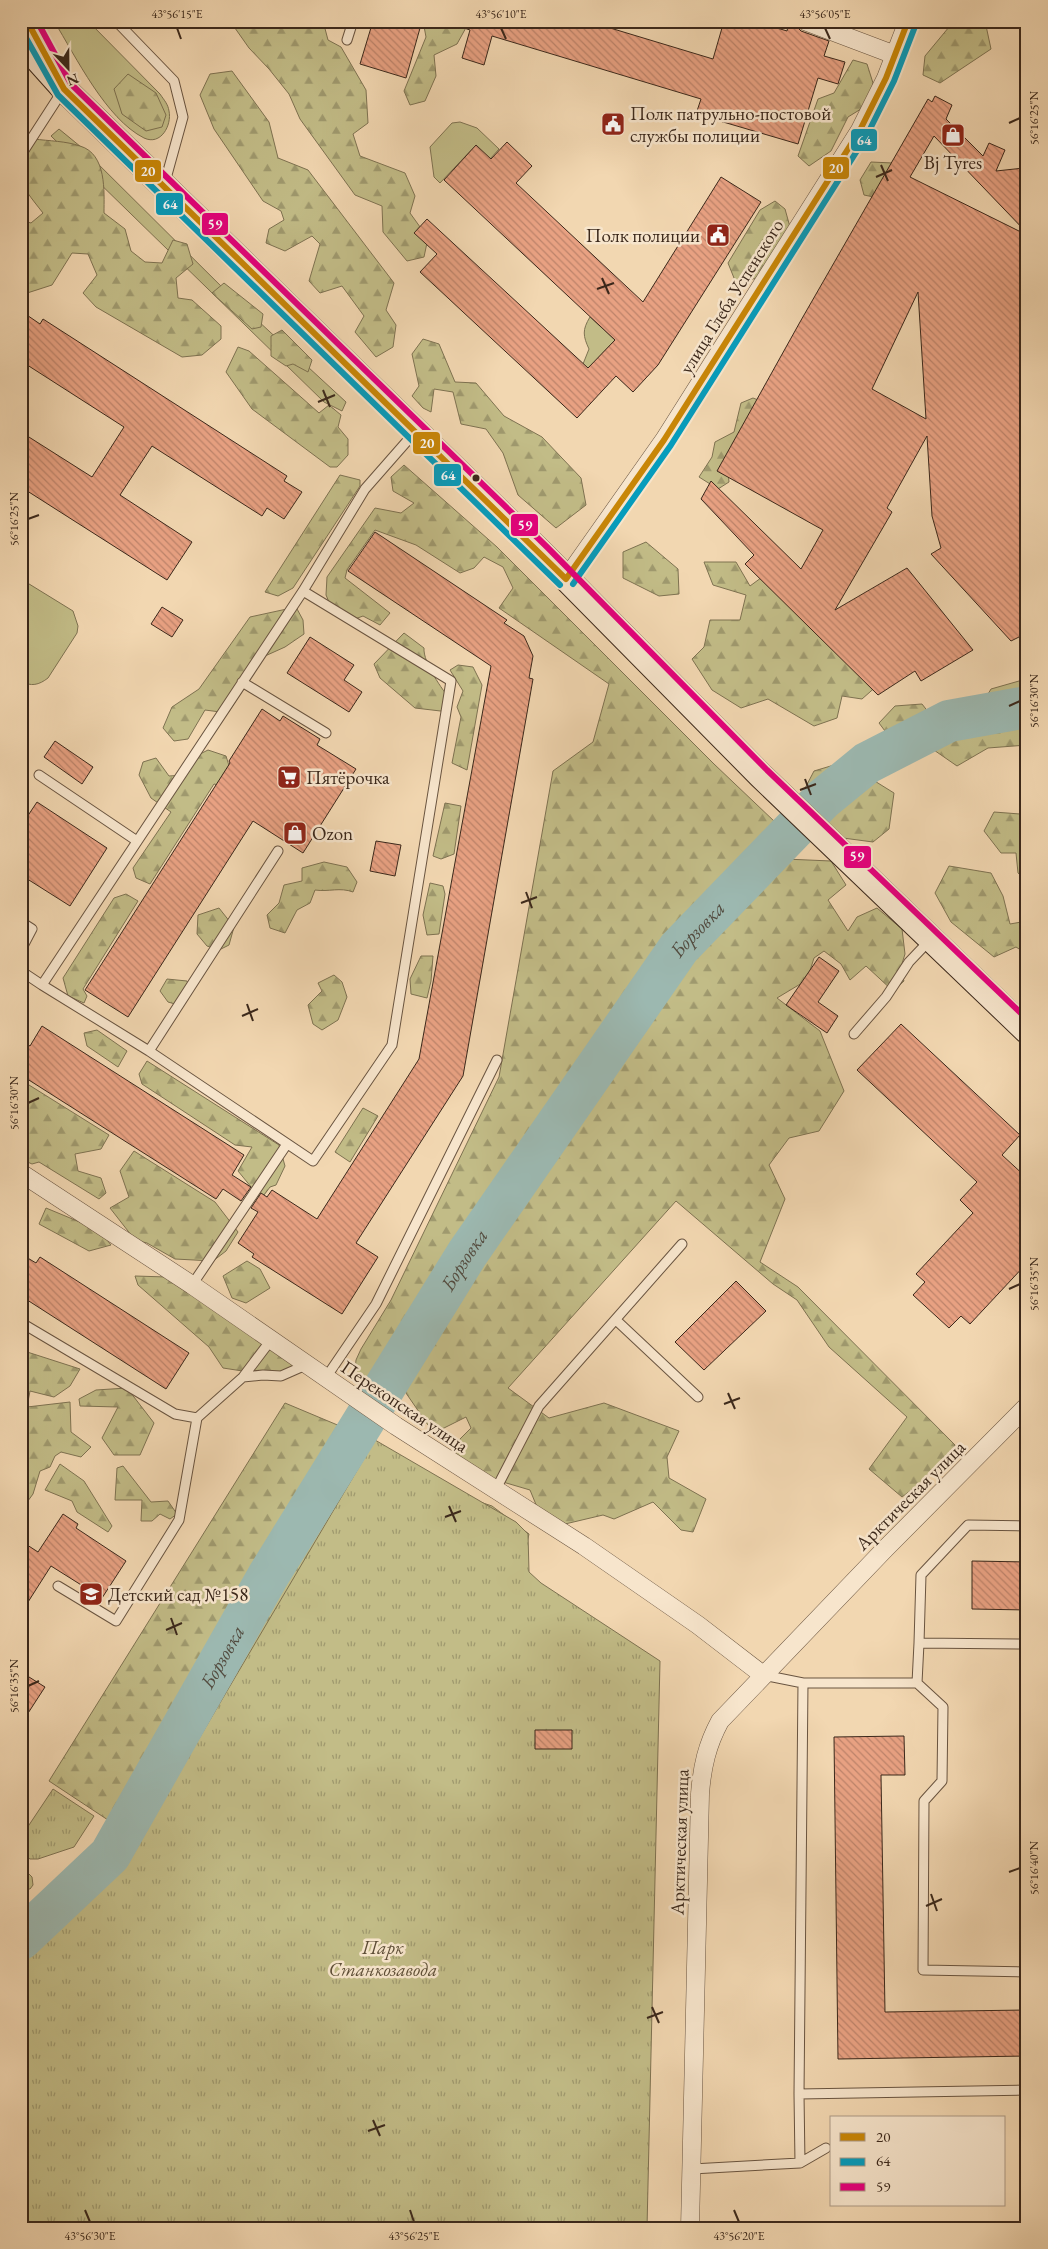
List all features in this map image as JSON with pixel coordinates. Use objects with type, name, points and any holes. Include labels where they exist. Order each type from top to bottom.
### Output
[{"type":"street","points":[[805,21],[895,56]]},
{"type":"street","name":"улица Глеба Успенского","points":[[566,579],[664,440],[860,130],[895,56],[908,21]]},
{"type":"street","points":[[21,41],[64,89],[566,579],[781,795],[1027,1030]]},
{"type":"street","name":"Перекопская улица","points":[[21,1174],[192,1286],[396,1426],[603,1559],[698,1626],[763,1675]]},
{"type":"street","name":"Арктическая улица","points":[[690,2228],[702,1765],[709,1741],[720,1721],[763,1675],[1027,1406]]},
{"type":"lane","points":[[21,155],[64,89],[26,21]]},
{"type":"lane","points":[[116,21],[174,81],[182,117],[164,187]]},
{"type":"lane","points":[[347,40],[353,21]]},
{"type":"lane","points":[[42,985],[303,591],[365,489],[415,431]]},
{"type":"lane","points":[[21,971],[149,1051],[313,1161],[392,1045],[451,681],[303,591]]},
{"type":"lane","points":[[242,682],[326,733]]},
{"type":"lane","points":[[39,775],[137,841]]},
{"type":"lane","points":[[149,1051],[278,851]]},
{"type":"lane","points":[[21,922],[32,929],[21,950]]},
{"type":"lane","points":[[854,1034],[886,997],[909,962],[931,939]]},
{"type":"lane","points":[[330,1382],[376,1304],[497,1060]]},
{"type":"lane","points":[[192,1286],[287,1144]]},
{"type":"lane","points":[[495,1491],[539,1406],[682,1244]]},
{"type":"lane","points":[[616,1320],[698,1397]]},
{"type":"lane","points":[[21,1330],[25,1325],[175,1414],[197,1418]]},
{"type":"lane","points":[[58,1586],[116,1621],[179,1520],[197,1418],[243,1376],[271,1340]]},
{"type":"lane","points":[[243,1376],[263,1374],[281,1376],[306,1365]]},
{"type":"lane","points":[[917,1683],[921,1575],[968,1525],[1027,1526]]},
{"type":"lane","points":[[919,1643],[1027,1644]]},
{"type":"lane","points":[[763,1675],[803,1683],[917,1683],[942,1707],[942,1781],[924,1801],[923,1970],[1027,1972]]},
{"type":"lane","points":[[800,2164],[803,1683]]},
{"type":"lane","points":[[799,2094],[1027,2090]]},
{"type":"lane","points":[[692,2170],[800,2164],[826,2148]]},
{"type":"green space","points":[[54,21],[88,21],[160,94],[168,106],[169,122],[160,137],[150,140],[144,138],[117,117],[93,86]]},
{"type":"green space","points":[[230,21],[323,21],[328,40],[341,47],[366,90],[368,123],[353,134],[360,156],[405,173],[415,196],[410,213],[428,238],[424,257],[407,261],[383,232],[382,206],[355,195],[300,119],[289,94],[249,48]]},
{"type":"green space","points":[[423,21],[468,21],[468,24],[457,44],[434,55],[436,76],[425,101],[410,105],[404,91],[426,37]]},
{"type":"green space","points":[[954,21],[985,21],[991,49],[940,83],[923,75],[925,56]]},
{"type":"green space","points":[[853,60],[867,64],[873,83],[869,104],[848,117],[831,151],[809,166],[798,156],[818,99],[834,93]]},
{"type":"green space","points":[[232,71],[269,122],[278,158],[308,170],[394,283],[386,310],[396,325],[393,347],[376,357],[355,332],[364,316],[342,286],[320,293],[309,281],[320,244],[312,236],[285,251],[266,243],[269,229],[284,220],[281,211],[263,201],[214,129],[200,95],[210,74]]},
{"type":"green space","points":[[128,74],[156,93],[166,115],[162,127],[146,131],[122,114],[114,89]]},
{"type":"green space","points":[[460,122],[477,128],[499,149],[490,159],[476,145],[440,183],[434,177],[430,147],[452,123]]},
{"type":"green space","points":[[59,129],[81,147],[231,296],[346,402],[342,411],[324,402],[51,136]]},
{"type":"green space","points":[[34,139],[75,144],[89,150],[95,157],[102,175],[104,213],[125,229],[131,251],[145,262],[162,263],[173,240],[187,244],[193,264],[176,278],[178,298],[192,300],[221,326],[221,339],[202,355],[182,357],[96,307],[83,293],[97,275],[88,254],[72,253],[52,285],[21,295],[21,220],[31,223],[43,213],[28,193],[21,178],[23,162]]},
{"type":"green space","points":[[871,162],[893,163],[883,199],[864,195],[860,180]]},
{"type":"green space","points":[[775,201],[785,209],[790,227],[757,278],[736,283],[728,263],[760,210]]},
{"type":"green space","points":[[224,283],[263,314],[261,327],[252,329],[212,293]]},
{"type":"green space","points":[[590,317],[615,340],[598,358],[607,386],[583,364],[589,349],[584,333]]},
{"type":"green space","points":[[282,330],[312,360],[308,372],[293,364],[286,366],[271,356],[271,336]]},
{"type":"green space","points":[[423,339],[439,344],[455,382],[476,383],[504,416],[542,437],[581,478],[586,505],[556,528],[518,495],[503,453],[486,429],[461,424],[453,392],[434,389],[431,412],[423,408],[412,396],[419,386],[412,354]]},
{"type":"green space","points":[[238,347],[249,351],[319,413],[329,405],[341,415],[338,427],[348,439],[348,455],[337,467],[330,467],[252,409],[226,372]]},
{"type":"green space","points":[[753,398],[766,403],[728,472],[729,482],[718,489],[699,477],[712,457],[715,442],[734,432],[741,403]]},
{"type":"green space","points":[[404,465],[497,547],[714,764],[775,822],[770,839],[785,859],[831,861],[846,885],[828,900],[848,931],[857,917],[877,908],[902,929],[905,954],[900,970],[904,981],[893,991],[866,966],[850,980],[841,964],[824,951],[814,958],[807,980],[777,998],[820,1031],[844,1091],[819,1131],[789,1138],[769,1165],[785,1199],[760,1262],[798,1287],[955,1445],[947,1463],[902,1497],[869,1469],[907,1417],[829,1347],[797,1300],[773,1284],[676,1201],[508,1388],[549,1418],[604,1403],[679,1431],[667,1457],[669,1478],[706,1499],[693,1532],[681,1530],[653,1502],[614,1519],[603,1515],[565,1524],[537,1507],[530,1490],[486,1477],[454,1457],[454,1445],[471,1428],[466,1417],[440,1430],[428,1425],[397,1380],[378,1377],[378,1387],[355,1371],[356,1360],[361,1349],[391,1300],[499,1077],[553,771],[593,742],[609,684],[499,608],[513,588],[503,567],[484,557],[474,568],[460,573],[416,545],[375,530],[347,570],[345,578],[390,613],[380,625],[363,616],[355,619],[329,602],[326,595],[327,577],[375,508],[401,513],[414,503],[393,491],[391,477]]},
{"type":"green space","points":[[340,475],[360,480],[360,486],[293,588],[278,596],[265,592]]},
{"type":"green space","points":[[646,542],[678,569],[679,594],[659,596],[623,578],[623,552]]},
{"type":"green space","points":[[704,562],[736,562],[750,586],[769,572],[879,684],[862,699],[842,696],[837,718],[814,726],[768,699],[741,708],[712,690],[692,659],[704,647],[710,620],[740,620],[746,595],[713,585]]},
{"type":"green space","points":[[21,579],[73,611],[78,626],[77,633],[48,678],[35,684],[21,681]]},
{"type":"green space","points":[[296,607],[303,620],[304,634],[285,647],[265,656],[228,713],[205,710],[188,739],[174,741],[163,728],[172,707],[199,689],[250,617]]},
{"type":"green space","points":[[404,633],[424,648],[430,668],[452,702],[449,712],[415,708],[380,678],[374,664]]},
{"type":"green space","points":[[458,665],[473,667],[482,685],[467,770],[452,763],[461,717],[457,707],[463,691],[450,670]]},
{"type":"green space","points":[[1027,676],[1027,706],[1008,713],[982,704],[991,689],[1019,681]]},
{"type":"green space","points":[[922,704],[947,736],[966,724],[1027,720],[1027,745],[988,748],[957,766],[931,748],[900,751],[879,723],[895,706]]},
{"type":"green space","points":[[208,750],[226,756],[231,772],[222,786],[214,784],[150,884],[136,878],[133,868],[171,812],[151,798],[139,775],[143,762],[156,758],[169,776],[184,775],[200,754]]},
{"type":"green space","points":[[844,762],[894,793],[889,829],[873,842],[843,838],[801,796],[814,771]]},
{"type":"green space","points":[[445,803],[461,806],[454,854],[441,859],[433,856]]},
{"type":"green space","points":[[994,812],[1020,814],[1027,835],[1027,881],[1018,873],[1016,853],[1001,853],[984,831]]},
{"type":"green space","points":[[324,862],[347,867],[357,882],[353,892],[344,890],[315,890],[310,903],[297,910],[285,933],[270,928],[267,915],[279,903],[284,885],[302,881],[302,868]]},
{"type":"green space","points":[[949,866],[991,873],[1003,896],[1010,924],[1027,921],[1027,954],[1016,947],[994,957],[951,922],[935,893]]},
{"type":"green space","points":[[430,883],[443,886],[445,894],[439,934],[427,935],[423,915]]},
{"type":"green space","points":[[126,894],[138,901],[83,989],[87,996],[84,1003],[68,996],[63,978],[114,898]]},
{"type":"green space","points":[[219,908],[234,927],[229,945],[219,950],[207,946],[197,934],[198,915]]},
{"type":"green space","points":[[421,956],[433,956],[431,981],[427,998],[411,994],[410,979]]},
{"type":"green space","points":[[334,975],[342,982],[347,997],[338,1020],[322,1030],[313,1024],[308,1005],[322,991],[318,983]]},
{"type":"green space","points":[[167,979],[187,981],[191,993],[182,1006],[168,1002],[160,991]]},
{"type":"green space","points":[[97,1030],[127,1051],[118,1067],[87,1046],[84,1033]]},
{"type":"green space","points":[[147,1061],[279,1145],[285,1166],[276,1185],[270,1187],[261,1199],[238,1171],[252,1147],[235,1145],[142,1084],[139,1074]]},
{"type":"green space","points":[[21,1080],[109,1135],[101,1149],[75,1154],[78,1171],[101,1178],[106,1193],[99,1199],[39,1162],[32,1164],[21,1159]]},
{"type":"green space","points":[[363,1108],[378,1116],[350,1162],[335,1152]]},
{"type":"green space","points":[[134,1151],[215,1202],[238,1232],[226,1251],[213,1261],[175,1259],[147,1243],[135,1240],[110,1208],[129,1197],[120,1171]]},
{"type":"green space","points":[[46,1208],[99,1230],[111,1245],[89,1251],[39,1224]]},
{"type":"green space","points":[[247,1261],[260,1269],[270,1288],[246,1303],[232,1298],[223,1276]]},
{"type":"green space","points":[[135,1276],[167,1277],[290,1360],[295,1370],[288,1378],[223,1368],[209,1347],[138,1285]]},
{"type":"green space","points":[[21,1350],[80,1369],[70,1386],[54,1397],[30,1391],[27,1407],[70,1402],[71,1432],[91,1447],[81,1457],[61,1452],[55,1456],[50,1467],[40,1471],[33,1494],[22,1509]]},
{"type":"green space","points":[[127,1388],[154,1423],[140,1455],[114,1455],[102,1438],[118,1407],[80,1406],[79,1399],[96,1390]]},
{"type":"green space","points":[[285,1403],[347,1429],[392,1460],[474,1500],[492,1506],[529,1534],[522,1565],[281,2228],[21,2228],[21,1912],[90,1853],[108,1820],[49,1781]]},
{"type":"green space","name":"Парк Станкозавода","points":[[375,1440],[516,1522],[528,1534],[529,1572],[541,1583],[660,1661],[647,2228],[21,2228],[21,1964],[125,1864]]},
{"type":"green space","points":[[60,1464],[84,1481],[112,1526],[108,1532],[77,1512],[72,1501],[45,1490]]},
{"type":"green space","points":[[123,1466],[151,1502],[168,1501],[177,1514],[170,1519],[160,1514],[152,1521],[141,1521],[142,1500],[115,1500],[117,1468]]},
{"type":"green space","points":[[53,1789],[94,1816],[74,1847],[38,1859],[30,1859],[21,1853],[21,1837]]},
{"type":"green space","points":[[21,1866],[32,1877],[33,1885],[30,1889],[21,1888]]},
{"type":"building","points":[[373,21],[422,21],[406,78],[360,64]]},
{"type":"building","points":[[458,21],[587,21],[713,59],[724,21],[754,21],[787,31],[789,21],[795,21],[801,31],[829,41],[824,56],[845,62],[838,84],[818,78],[798,144],[696,114],[701,99],[492,36],[484,65],[462,58],[470,30],[458,26]]},
{"type":"building","points":[[935,96],[952,105],[946,119],[983,156],[989,143],[1005,150],[996,171],[1024,168],[1027,188],[1027,233],[934,136],[910,177],[1027,235],[1027,633],[1011,641],[931,554],[941,548],[932,516],[927,436],[887,508],[892,512],[835,610],[907,568],[973,650],[921,681],[915,671],[878,695],[745,564],[754,555],[701,499],[711,481],[801,569],[823,530],[717,471],[928,99],[932,102]],"holes":[[[918,292],[926,419],[872,389]]]},
{"type":"building","points":[[507,142],[532,166],[516,183],[643,302],[721,177],[761,202],[658,365],[633,392],[616,376],[577,418],[420,272],[437,254],[414,233],[427,219],[588,368],[615,340],[444,180],[476,145],[491,159]]},
{"type":"building","points":[[21,311],[40,324],[43,319],[287,476],[284,481],[302,492],[284,519],[267,508],[262,516],[152,446],[120,495],[192,542],[167,580],[21,487],[21,432],[92,477],[124,427],[21,361]]},
{"type":"building","points":[[375,532],[507,620],[504,623],[524,636],[533,656],[529,678],[533,679],[463,1076],[356,1243],[378,1257],[342,1314],[252,1257],[254,1254],[238,1243],[258,1212],[251,1208],[261,1193],[267,1197],[272,1190],[317,1219],[419,1059],[491,666],[348,571]]},
{"type":"building","points":[[162,607],[183,620],[172,637],[151,624]]},
{"type":"building","points":[[310,637],[354,665],[344,680],[362,692],[349,712],[287,673]]},
{"type":"building","points":[[262,709],[280,721],[283,716],[320,739],[317,745],[356,769],[303,853],[253,821],[128,1017],[85,990],[230,763],[229,761]]},
{"type":"building","points":[[55,741],[93,767],[82,784],[44,757]]},
{"type":"building","points":[[37,802],[107,848],[70,906],[21,875],[21,826]]},
{"type":"building","points":[[376,841],[401,845],[395,876],[370,871]]},
{"type":"building","points":[[819,957],[839,971],[818,1002],[838,1016],[827,1033],[786,1005]]},
{"type":"building","points":[[901,1024],[1020,1135],[1002,1155],[1027,1178],[1027,1263],[970,1324],[961,1316],[949,1328],[913,1295],[925,1282],[916,1274],[973,1213],[960,1200],[977,1182],[857,1070]]},
{"type":"building","points":[[42,1026],[244,1155],[232,1175],[251,1187],[241,1201],[223,1189],[216,1199],[21,1075],[21,1041],[30,1046]]},
{"type":"building","points":[[21,1254],[36,1263],[40,1257],[189,1353],[166,1389],[21,1296]]},
{"type":"building","points":[[736,1281],[766,1311],[704,1370],[675,1342]]},
{"type":"building","points":[[63,1514],[78,1524],[76,1528],[126,1561],[102,1598],[51,1566],[21,1613],[21,1541],[38,1552]]},
{"type":"building","points":[[972,1561],[1027,1562],[1027,1610],[972,1609]]},
{"type":"building","points":[[21,1672],[45,1687],[21,1724]]},
{"type":"building","points":[[535,1730],[572,1730],[572,1749],[535,1749]]},
{"type":"building","points":[[904,1736],[905,1775],[881,1775],[885,2012],[1027,2010],[1027,2056],[838,2059],[834,1737]]},
{"type":"waterway","name":"Борзовка","points":[[21,1939],[110,1855],[268,1576],[467,1254],[679,948],[823,799],[867,763],[949,721],[1027,707]]},
{"type":"transit line","name":"20","points":[[27,21],[64,89],[566,579]]},
{"type":"transit line","name":"59","points":[[37,21],[71,84],[547,547],[767,770],[1027,1019]]},
{"type":"transit line","name":"20","points":[[566,579],[664,440],[860,130],[886,78],[908,21]]},
{"type":"transit line","name":"64","points":[[573,584],[671,445],[867,135],[894,81],[916,24]]},
{"type":"transit line","name":"64","points":[[21,29],[58,95],[560,585]]},
{"type":"place","name":"Полк патрульно-постовой службы полиции","points":[[613,124]]},
{"type":"place","name":"Bj Tyres","points":[[953,135]]},
{"type":"place","name":"Полк полиции","points":[[718,235]]},
{"type":"place","name":"Пятёрочка","points":[[289,777]]},
{"type":"place","name":"Ozon","points":[[295,833]]},
{"type":"place","name":"Детский сад №158","points":[[91,1594]]}]
